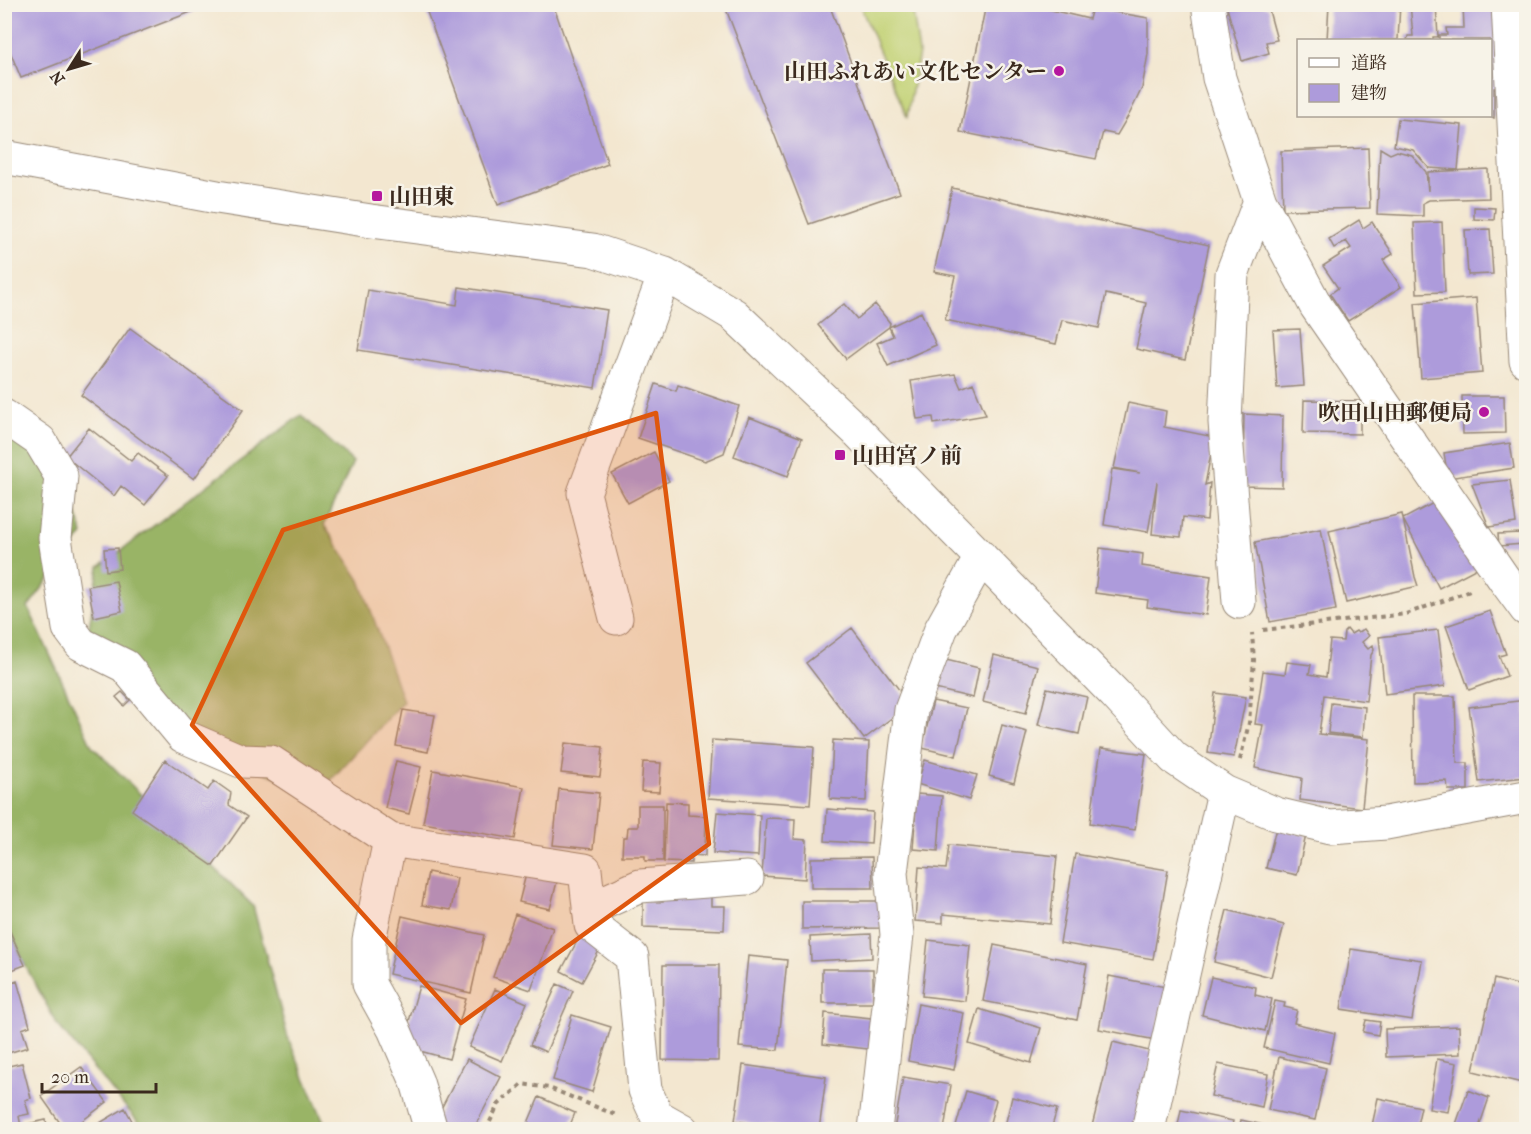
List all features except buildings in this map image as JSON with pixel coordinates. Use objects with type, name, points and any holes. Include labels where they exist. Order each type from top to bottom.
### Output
[{"type":"street","points":[[1208,4],[1219,78],[1260,201],[1316,306],[1527,609]]},
{"type":"street","points":[[1508,4],[1527,361]]},
{"type":"street","points":[[4,157],[217,197],[371,221],[593,250],[665,274],[734,315],[857,431],[1115,694],[1174,758],[1224,792],[1276,813],[1330,827],[1386,823],[1527,797]]},
{"type":"street","points":[[1239,602],[1225,422],[1232,274],[1260,201]]},
{"type":"street","points":[[616,618],[584,493],[665,274]]},
{"type":"street","points":[[4,416],[40,441],[62,476],[55,538],[69,628],[81,644],[125,666],[183,736],[241,761],[271,762],[390,840],[585,870],[591,925],[632,957],[645,1090],[670,1123]]},
{"type":"street","points":[[875,1130],[897,935],[891,873],[910,710],[940,629],[981,556]]},
{"type":"street","points":[[1148,1130],[1224,792]]},
{"type":"street","points":[[390,840],[369,940],[369,984],[394,1029],[417,1082],[431,1130]]},
{"type":"street","points":[[589,909],[639,886],[747,878]]},
{"type":"path","points":[[1224,792],[1238,771],[1249,723],[1254,660],[1252,631],[1406,614],[1504,579]]},
{"type":"path","points":[[486,1130],[498,1105],[522,1084],[549,1088],[628,1120],[670,1123]]},
{"type":"highlighted area","points":[[656,413],[709,844],[461,1023],[192,725],[283,530]]},
{"type":"green space","points":[[860,5],[912,5],[919,53],[907,117]]},
{"type":"green space","points":[[301,415],[353,462],[324,525],[360,580],[403,701],[318,794],[202,747],[86,645],[99,567]]},
{"type":"green space","points":[[5,431],[60,463],[83,534],[28,607],[92,746],[253,906],[288,1038],[327,1129],[144,1129],[57,1024],[25,965],[5,919]]},
{"type":"place","name":"山田ふれあい文化センター","points":[[1059,71]]},
{"type":"place","name":"山田東","points":[[377,196]]},
{"type":"place","name":"吹田山田郵便局","points":[[1484,412]]},
{"type":"place","name":"山田宮ノ前","points":[[840,455]]}]
